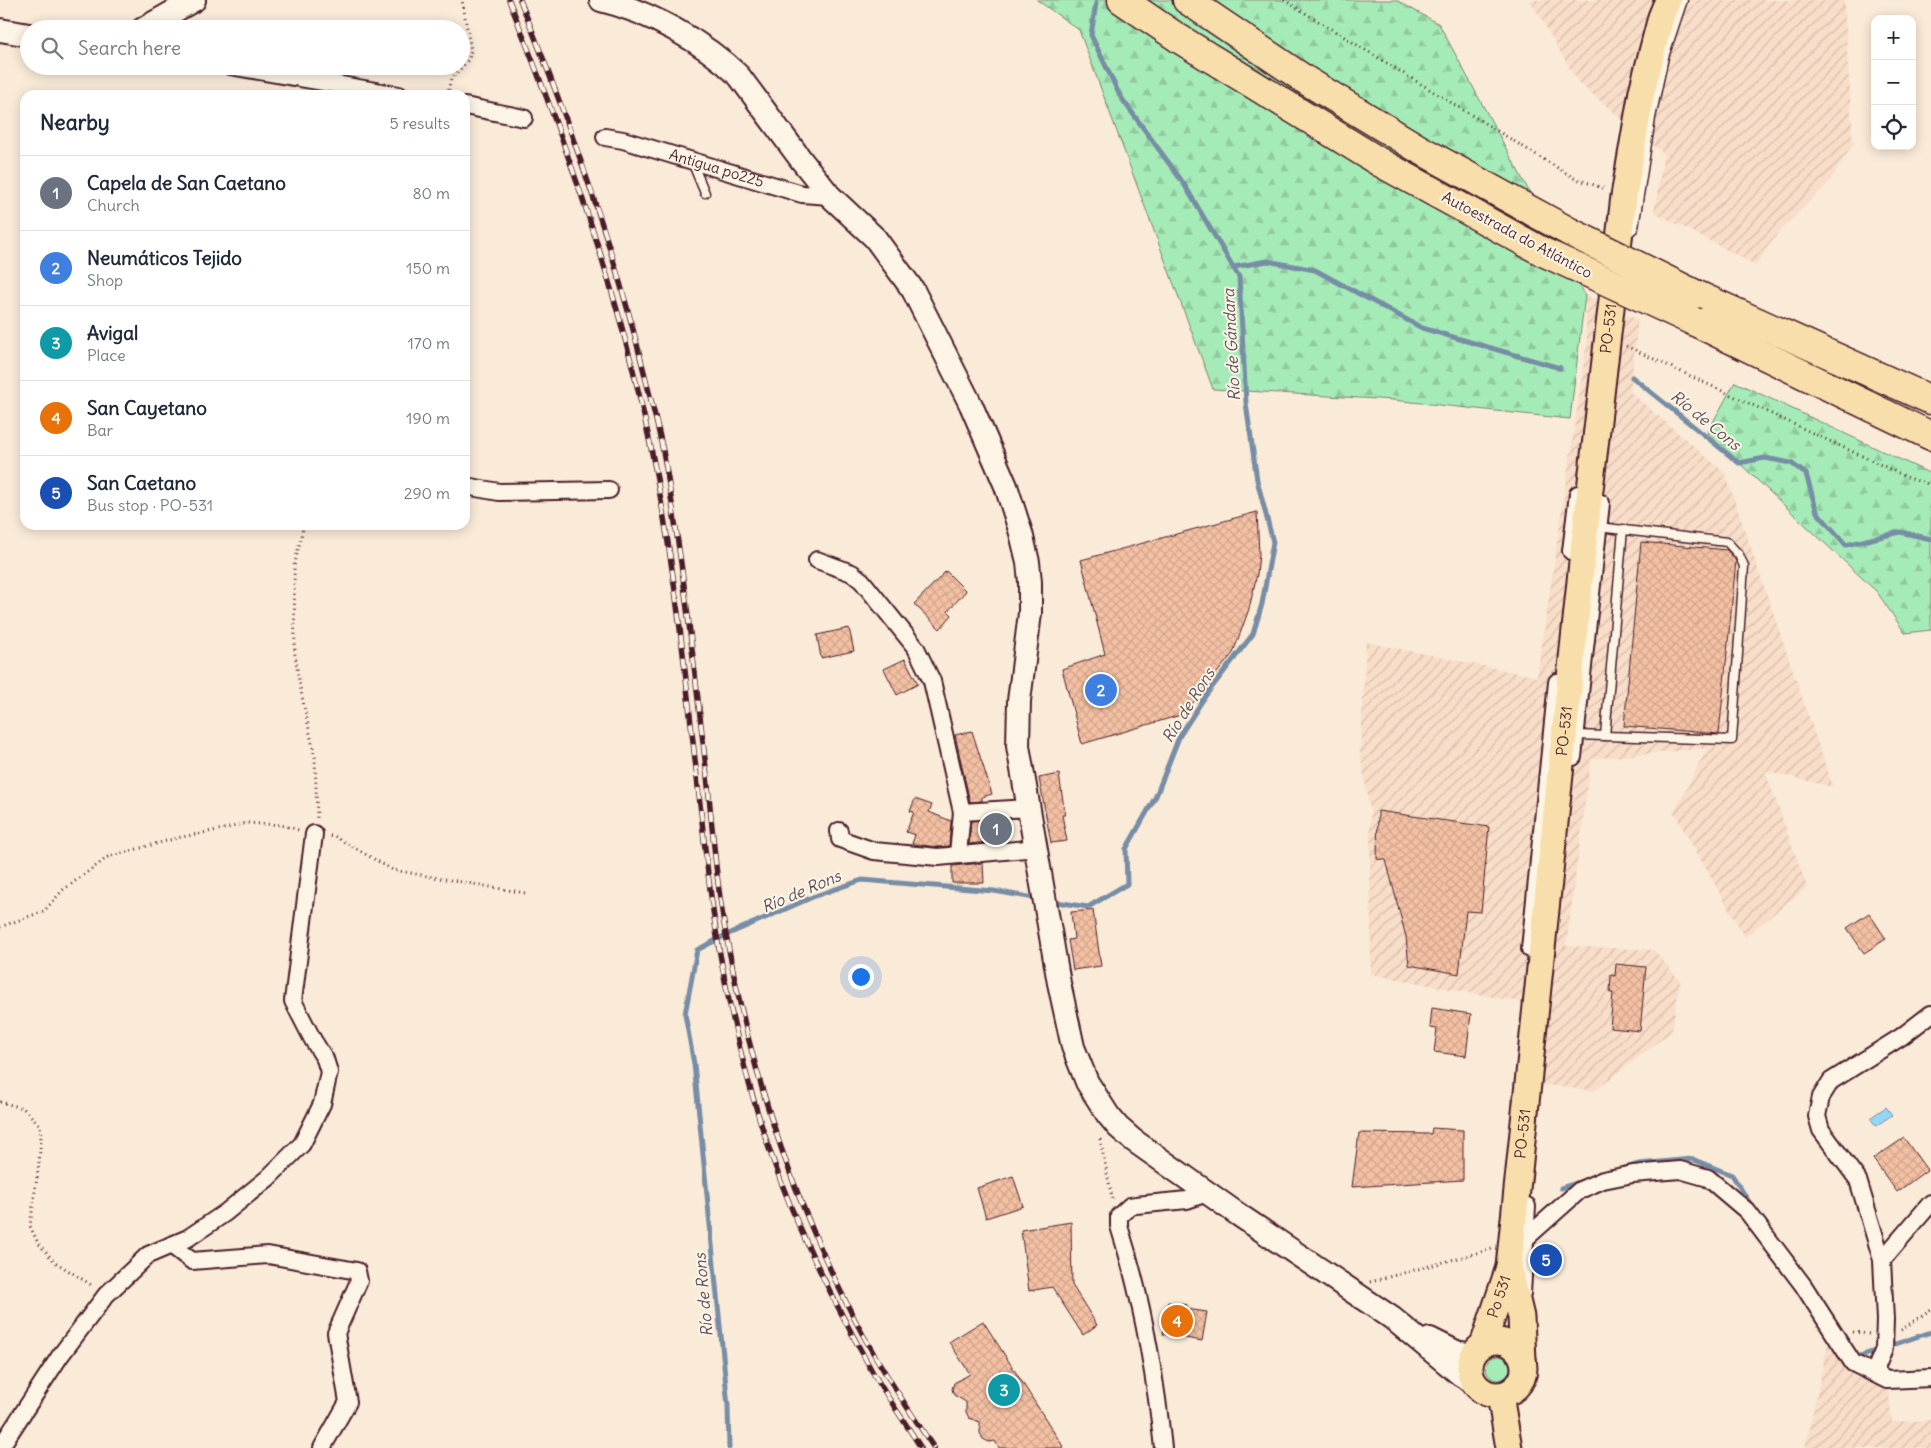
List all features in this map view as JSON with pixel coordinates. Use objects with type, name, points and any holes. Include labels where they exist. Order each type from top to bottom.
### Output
[{"type":"highway","name":"Autoestrada do Atlántico","points":[[1122,0],[1178,38],[1381,163],[1543,252],[1695,322],[1931,436]]},
{"type":"highway","name":"Autoestrada do Atlántico","points":[[1187,0],[1307,81],[1419,149],[1570,232],[1695,294],[1931,400]]},
{"type":"main road","points":[[159,20],[194,0]]},
{"type":"main road","points":[[601,0],[637,12],[698,44],[727,65],[750,89],[830,196],[875,238],[913,290],[971,406],[1006,486],[1028,562],[1030,613],[1023,658],[1017,726],[1022,771],[1059,982],[1071,1037],[1087,1082],[1099,1103],[1118,1127],[1133,1140],[1399,1324],[1460,1375],[1475,1383],[1486,1392],[1500,1395],[1513,1390],[1521,1382],[1524,1371],[1523,1360],[1519,1351],[1507,1343],[1497,1341],[1478,1350],[1456,1352],[1399,1324]]},
{"type":"main road","name":"PO-531","points":[[1505,1257],[1624,196],[1642,91],[1654,45],[1660,8]]},
{"type":"main road","points":[[0,30],[20,33]]},
{"type":"main road","name":"Po 531","points":[[1505,1257],[1521,1317]]},
{"type":"main road","name":"Po 531","points":[[1478,1350],[1491,1319],[1505,1257]]},
{"type":"main road","name":"PO-531","points":[[1521,1317],[1523,1360]]},
{"type":"main road","points":[[1475,1383],[1470,1366],[1478,1350]]},
{"type":"main road","points":[[1500,1395],[1509,1448]]},
{"type":"street","points":[[283,75],[371,90]]},
{"type":"street","points":[[470,107],[524,118]]},
{"type":"street","name":"Antigua po225","points":[[605,137],[623,140],[802,194],[830,196]]},
{"type":"street","name":"PO-531","points":[[1521,1317],[1525,1239],[1563,820],[1577,734],[1598,527],[1609,329]]},
{"type":"street","points":[[470,487],[499,492],[609,490]]},
{"type":"street","points":[[816,560],[852,572],[862,581],[916,648],[932,681],[962,812],[958,854]]},
{"type":"street","points":[[962,812],[1029,808]]},
{"type":"street","points":[[839,830],[840,839],[874,851],[938,857],[1037,848]]},
{"type":"street","points":[[0,1448],[60,1356],[106,1295],[148,1255],[188,1238],[225,1213],[268,1178],[302,1144],[322,1104],[329,1072],[325,1059],[309,1034],[293,1001],[314,834]]},
{"type":"street","points":[[1874,1373],[1884,1349],[1885,1320],[1882,1260],[1858,1180],[1821,1130],[1817,1116],[1820,1097],[1831,1081],[1901,1037],[1931,1014]]},
{"type":"street","points":[[1525,1239],[1580,1190],[1603,1180],[1633,1174],[1680,1170],[1708,1178],[1747,1211],[1803,1285],[1853,1363],[1887,1380],[1931,1378]]},
{"type":"street","points":[[1163,1448],[1146,1332],[1119,1226],[1119,1216],[1130,1206],[1187,1200],[1207,1193]]},
{"type":"street","points":[[1882,1260],[1931,1203]]},
{"type":"street","points":[[171,1245],[192,1261],[268,1255],[357,1271],[359,1280],[336,1333],[348,1402],[322,1448]]},
{"type":"lane","points":[[1619,241],[1634,228],[1651,118],[1664,57],[1683,0]]},
{"type":"lane","points":[[692,161],[704,193]]},
{"type":"lane","points":[[1577,734],[1732,740],[1744,566],[1740,554],[1726,542],[1598,527]]},
{"type":"lane","points":[[1605,736],[1623,529]]},
{"type":"path","points":[[462,0],[466,20]]},
{"type":"path","points":[[1284,0],[1574,178],[1624,196]]},
{"type":"path","points":[[470,40],[472,50],[470,56]]},
{"type":"path","points":[[449,90],[450,81],[455,75]]},
{"type":"path","points":[[1609,329],[1909,478],[1931,485]]},
{"type":"path","points":[[303,530],[294,566],[295,654],[315,757],[318,816],[314,834]]},
{"type":"path","points":[[0,926],[44,911],[63,890],[108,857],[177,838],[247,823],[281,825],[314,834],[334,836],[394,870],[525,893]]},
{"type":"path","points":[[0,1102],[23,1108],[40,1125],[39,1163],[30,1226],[38,1243],[55,1262],[106,1295]]},
{"type":"path","points":[[1100,1139],[1119,1226]]},
{"type":"path","points":[[1347,1288],[1505,1257]]},
{"type":"shaded area","points":[[1530,0],[1844,0],[1853,144],[1829,182],[1778,233],[1756,265],[1654,212],[1664,154],[1578,82]]},
{"type":"shaded area","points":[[1585,295],[1638,320],[1630,392],[1725,473],[1833,787],[1765,771],[1807,887],[1745,937],[1674,813],[1707,748],[1591,759],[1566,946],[1654,950],[1680,981],[1672,1031],[1594,1091],[1517,1081],[1525,1003],[1371,974],[1370,810],[1360,753],[1366,642],[1537,677],[1587,342]]},
{"type":"shaded area","points":[[1831,1330],[1853,1363],[1887,1380],[1892,1422],[1931,1420],[1931,1448],[1805,1448]]},
{"type":"green space","points":[[1037,0],[1396,0],[1439,24],[1585,295],[1570,419],[1393,400],[1213,389],[1079,30]]},
{"type":"green space","points":[[1735,382],[1931,474],[1931,630],[1905,633],[1877,592],[1707,433]]},
{"type":"green space","points":[[1498,1356],[1503,1357],[1509,1363],[1509,1373],[1503,1379],[1498,1380],[1493,1379],[1487,1373],[1486,1368],[1487,1363],[1493,1357]]},
{"type":"water","points":[[1886,1107],[1892,1115],[1876,1126],[1870,1118]]},
{"type":"building","points":[[1257,512],[1259,554],[1257,574],[1249,609],[1233,653],[1184,714],[1082,744],[1062,669],[1105,654],[1081,560]]},
{"type":"building","points":[[1641,542],[1727,550],[1736,561],[1719,734],[1624,726]]},
{"type":"building","points":[[946,571],[966,591],[948,611],[952,615],[940,629],[914,604]]},
{"type":"building","points":[[849,628],[854,651],[821,658],[817,635]]},
{"type":"building","points":[[905,659],[918,684],[897,695],[884,669]]},
{"type":"building","points":[[972,731],[992,794],[982,797],[982,801],[970,802],[955,735]]},
{"type":"building","points":[[1059,774],[1065,815],[1062,815],[1067,841],[1051,843],[1039,778]]},
{"type":"building","points":[[915,799],[932,805],[929,812],[951,821],[949,846],[938,847],[912,844],[915,835],[906,832],[914,812],[910,811]]},
{"type":"building","points":[[1378,811],[1489,827],[1481,912],[1466,911],[1459,974],[1409,965],[1406,937],[1386,860],[1377,859]]},
{"type":"building","points":[[1008,819],[1008,838],[988,838],[988,842],[969,844],[971,821]]},
{"type":"building","points":[[983,863],[984,883],[952,883],[952,866]]},
{"type":"building","points":[[1093,910],[1101,966],[1073,970],[1068,940],[1074,939],[1071,912]]},
{"type":"building","points":[[1869,913],[1886,939],[1864,953],[1847,928]]},
{"type":"building","points":[[1616,964],[1646,967],[1640,1031],[1610,1028],[1613,993],[1610,993],[1611,975],[1615,976]]},
{"type":"building","points":[[1432,1008],[1471,1014],[1466,1056],[1434,1052],[1437,1029],[1430,1028]]},
{"type":"building","points":[[1432,1128],[1463,1130],[1463,1180],[1352,1187],[1359,1133],[1431,1134]]},
{"type":"building","points":[[1904,1138],[1927,1170],[1897,1192],[1873,1159]]},
{"type":"building","points":[[1013,1176],[1023,1206],[986,1218],[977,1188]]},
{"type":"building","points":[[1071,1222],[1072,1285],[1097,1325],[1083,1335],[1052,1287],[1029,1291],[1021,1230]]},
{"type":"building","points":[[1168,1302],[1187,1305],[1186,1309],[1207,1312],[1202,1341],[1163,1334]]},
{"type":"building","points":[[983,1321],[1064,1448],[999,1448],[995,1441],[989,1442],[983,1439],[980,1433],[980,1422],[969,1418],[966,1412],[966,1402],[954,1395],[952,1389],[954,1383],[970,1374],[949,1342]]},
{"type":"waterway","name":"Río de Gándara","points":[[1050,901],[1088,907],[1127,884],[1126,849],[1156,796],[1179,737],[1206,695],[1253,634],[1262,604],[1273,542],[1257,480],[1246,403],[1239,277],[1184,184],[1120,96],[1091,35],[1096,3]]},
{"type":"waterway","name":"Río de Cons","points":[[1234,267],[1267,261],[1315,270],[1422,328],[1560,368]]},
{"type":"waterway","name":"Río de Cons","points":[[1632,377],[1739,463],[1765,458],[1791,463],[1806,474],[1817,512],[1846,545],[1900,532],[1931,539]]},
{"type":"waterway","name":"Río de Rons","points":[[729,1448],[728,1406],[694,1064],[685,1014],[697,950],[815,896],[862,880],[994,891],[1040,899]]},
{"type":"waterway","points":[[1626,1168],[1639,1164],[1692,1159],[1732,1175],[1753,1208]]},
{"type":"waterway","points":[[1561,1188],[1580,1182]]},
{"type":"waterway","points":[[1854,1354],[1857,1357],[1931,1332]]},
{"type":"railway","points":[[509,0],[558,127],[601,255],[637,384],[652,451],[675,593],[716,929],[735,1026],[750,1088],[779,1178],[819,1270],[872,1371],[921,1448]]},
{"type":"railway","points":[[520,0],[573,139],[605,233],[633,328],[661,442],[688,613],[721,907],[749,1042],[791,1176],[827,1262],[866,1341],[934,1448]]},
{"type":"place","name":"Neumáticos Tejido","points":[[1101,690]]},
{"type":"place","name":"Capela de San Caetano","points":[[996,829]]},
{"type":"place","name":"San Caetano","points":[[1546,1260]]},
{"type":"place","name":"San Cayetano","points":[[1177,1321]]},
{"type":"place","name":"Avigal","points":[[1004,1390]]}]
